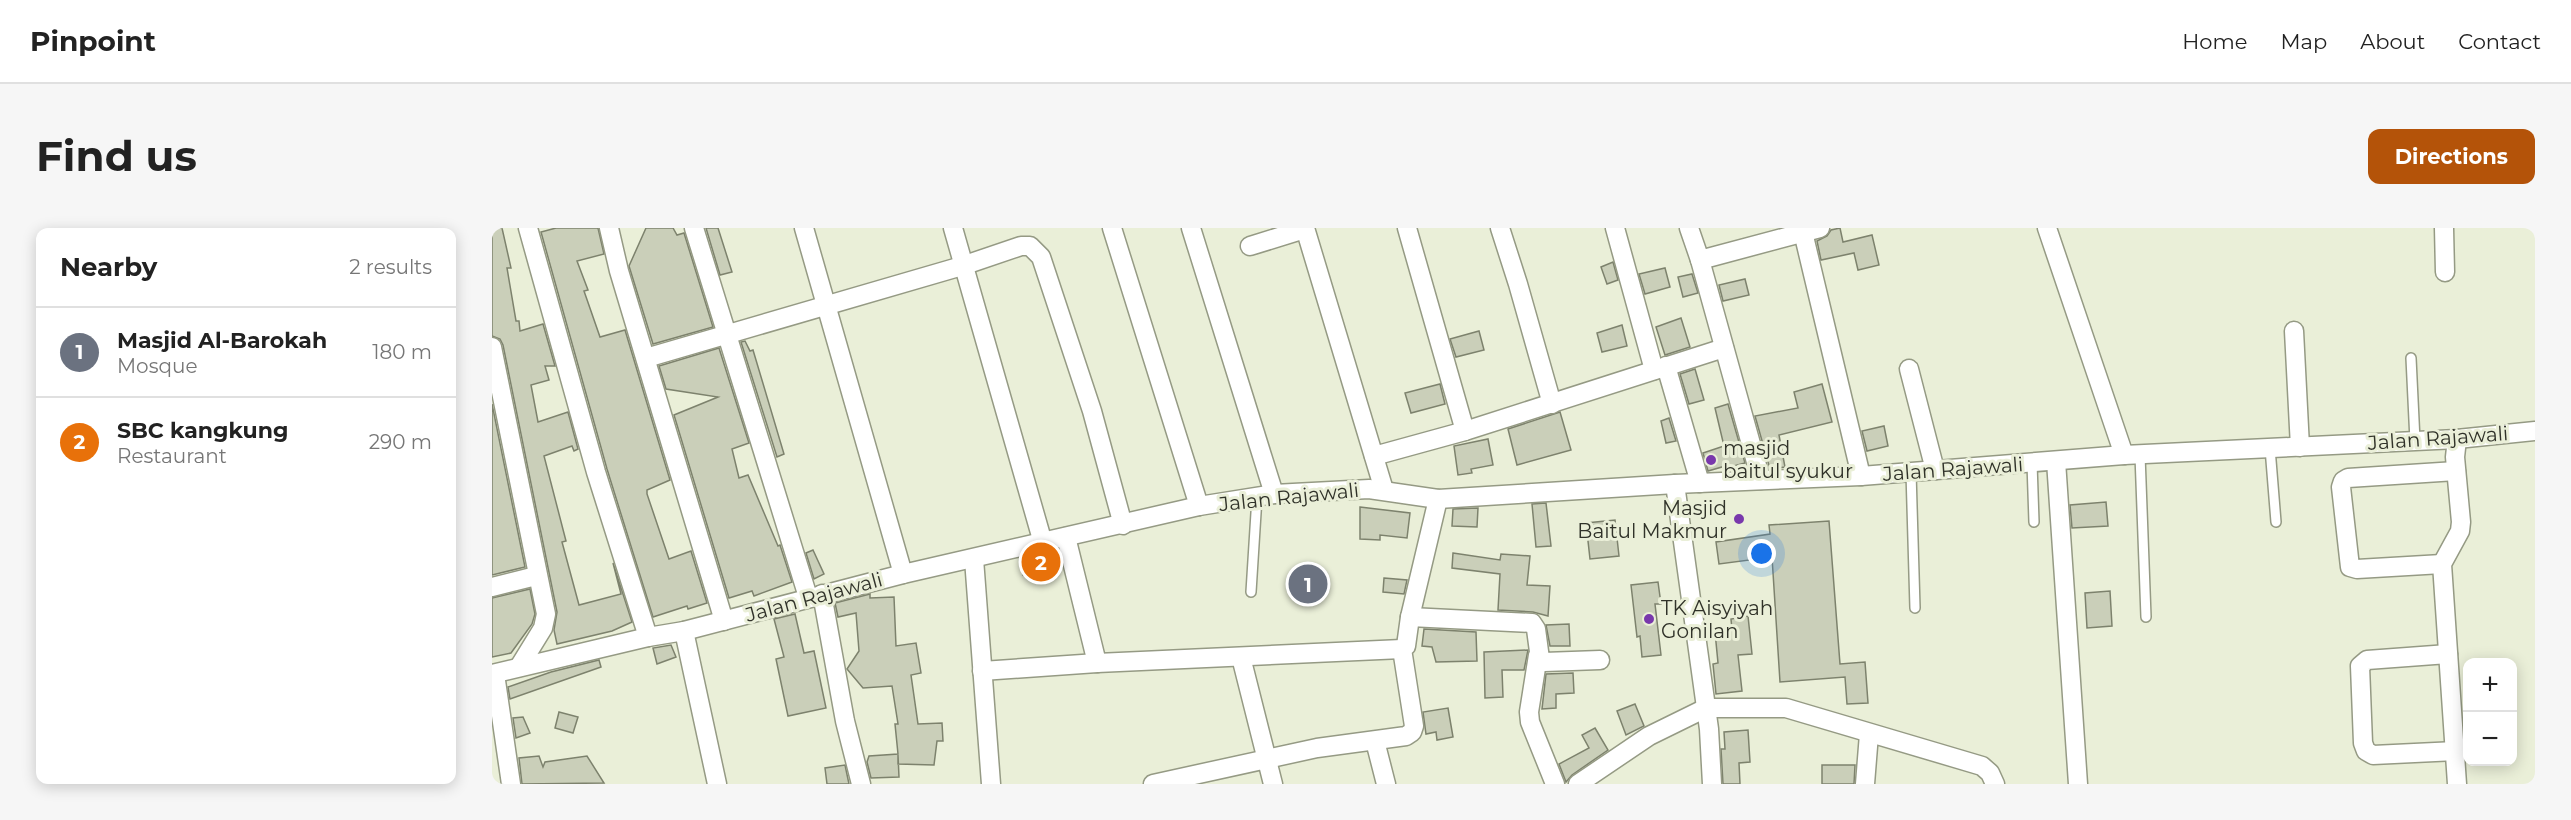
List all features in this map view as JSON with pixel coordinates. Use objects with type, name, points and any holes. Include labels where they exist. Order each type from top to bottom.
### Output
[{"type":"street","points":[[528,228],[596,472],[648,638]]},
{"type":"street","points":[[609,228],[724,621]]},
{"type":"street","points":[[694,228],[727,335],[815,596],[861,784]]},
{"type":"street","points":[[804,228],[903,574]]},
{"type":"street","points":[[952,228],[1043,543]]},
{"type":"street","points":[[1112,228],[1199,506]]},
{"type":"street","points":[[1191,228],[1265,495]]},
{"type":"street","points":[[1250,246],[1305,228],[1384,490]]},
{"type":"street","points":[[1407,228],[1466,431]]},
{"type":"street","points":[[1500,228],[1552,404]]},
{"type":"street","points":[[1615,228],[1700,483]]},
{"type":"street","points":[[1689,228],[1761,480]]},
{"type":"street","points":[[2047,228],[2132,455]]},
{"type":"street","points":[[2444,228],[2445,272]]},
{"type":"street","points":[[1700,260],[1812,230],[1861,476]]},
{"type":"street","points":[[646,358],[962,266],[1022,246],[1030,246],[1041,257],[1092,411],[1123,525]]},
{"type":"street","points":[[2294,331],[2300,447]]},
{"type":"street","points":[[492,347],[496,387],[546,614],[530,652],[519,667]]},
{"type":"street","points":[[1374,456],[1466,431],[1724,348]]},
{"type":"street","points":[[1909,369],[1935,470]]},
{"type":"street","name":"Jalan Rajawali","points":[[493,674],[684,631],[903,574],[1199,506],[1265,495],[1369,489],[1438,499],[1676,484],[1861,476],[2132,455],[2457,439],[2535,431]]},
{"type":"street","points":[[2457,439],[2456,471],[2460,531],[2442,564],[2457,784]]},
{"type":"street","points":[[2056,461],[2078,784]]},
{"type":"street","points":[[2442,564],[2357,569],[2350,567],[2342,487],[2343,481],[2348,478],[2456,471]]},
{"type":"street","points":[[1676,484],[1707,708],[1712,784]]},
{"type":"street","points":[[982,671],[1097,663],[1402,649],[1406,646],[1410,617],[1438,499]]},
{"type":"street","points":[[1066,537],[1097,663]]},
{"type":"street","points":[[975,559],[991,784]]},
{"type":"street","points":[[492,587],[536,576]]},
{"type":"street","points":[[1410,617],[1532,623],[1536,629],[1538,655],[1529,712],[1530,722],[1555,784]]},
{"type":"street","points":[[684,631],[717,784]]},
{"type":"street","points":[[1153,784],[1188,781],[1266,759],[1317,748],[1406,736],[1412,732],[1414,726],[1402,649]]},
{"type":"street","points":[[2448,654],[2367,660],[2360,666],[2362,743],[2366,751],[2373,754],[2456,751]]},
{"type":"street","points":[[1538,655],[1544,662],[1600,660]]},
{"type":"street","points":[[1241,657],[1273,784]]},
{"type":"street","points":[[493,674],[511,784]]},
{"type":"street","points":[[1578,784],[1649,736],[1707,708],[1786,708],[1824,717],[1869,734],[1982,766],[1990,773],[1995,784]]},
{"type":"street","points":[[1865,784],[1869,734]]},
{"type":"street","points":[[1375,741],[1386,784]]},
{"type":"lane","points":[[2411,358],[2415,441]]},
{"type":"lane","points":[[2270,448],[2276,522]]},
{"type":"lane","points":[[2132,455],[2146,617]]},
{"type":"lane","points":[[2032,463],[2034,522]]},
{"type":"lane","points":[[1911,472],[1915,608]]},
{"type":"lane","points":[[1251,592],[1265,495]]},
{"type":"building","points":[[492,228],[502,228],[511,268],[507,268],[516,321],[519,321],[520,331],[543,324],[555,366],[545,366],[549,380],[531,385],[538,422],[568,412],[578,449],[574,451],[572,446],[544,456],[566,541],[562,542],[579,605],[621,594],[613,563],[632,622],[612,631],[557,644],[554,630],[557,612],[503,345],[500,339],[492,336]]},
{"type":"building","points":[[556,228],[598,228],[604,254],[577,261],[588,290],[584,291],[600,337],[625,330],[670,480],[647,490],[647,494],[669,559],[691,551],[707,603],[688,609],[687,606],[653,617],[607,469],[541,232]]},
{"type":"building","points":[[646,228],[673,228],[677,235],[684,233],[713,327],[653,344],[629,266]]},
{"type":"building","points":[[706,228],[718,228],[732,272],[720,275]]},
{"type":"building","points":[[1840,228],[1843,242],[1872,235],[1879,265],[1858,270],[1854,253],[1821,260],[1817,241],[1827,236],[1831,230]]},
{"type":"building","points":[[1613,262],[1618,280],[1607,284],[1601,267]]},
{"type":"building","points":[[1665,268],[1670,287],[1645,294],[1639,274]]},
{"type":"building","points":[[1692,274],[1698,293],[1683,297],[1678,277]]},
{"type":"building","points":[[1745,279],[1749,295],[1723,301],[1719,285]]},
{"type":"building","points":[[1681,318],[1690,347],[1665,355],[1656,327]]},
{"type":"building","points":[[1622,325],[1627,346],[1602,352],[1597,333]]},
{"type":"building","points":[[1479,331],[1484,350],[1456,357],[1450,339]]},
{"type":"building","points":[[745,341],[750,351],[753,350],[784,454],[777,457],[741,342]]},
{"type":"building","points":[[719,348],[749,443],[732,449],[739,478],[748,475],[778,546],[780,545],[792,582],[754,596],[752,591],[729,598],[674,415],[718,397],[666,389],[659,366]]},
{"type":"building","points":[[1695,369],[1704,400],[1689,404],[1680,374]]},
{"type":"building","points":[[1440,384],[1445,404],[1411,413],[1405,393]]},
{"type":"building","points":[[1822,384],[1832,422],[1779,435],[1785,467],[1770,469],[1755,416],[1798,408],[1794,392]]},
{"type":"building","points":[[492,404],[525,567],[492,575]]},
{"type":"building","points":[[1728,404],[1745,463],[1708,471],[1703,453],[1724,446],[1715,408]]},
{"type":"building","points":[[1560,412],[1571,450],[1517,465],[1508,429]]},
{"type":"building","points":[[1669,418],[1676,441],[1666,443],[1661,421]]},
{"type":"building","points":[[1884,426],[1888,446],[1867,451],[1862,431]]},
{"type":"building","points":[[1488,439],[1493,465],[1471,469],[1472,473],[1458,475],[1454,446]]},
{"type":"building","points":[[2106,502],[2108,526],[2072,528],[2070,505]]},
{"type":"building","points":[[1546,503],[1551,546],[1536,547],[1532,504]]},
{"type":"building","points":[[1360,507],[1410,513],[1407,538],[1380,535],[1380,540],[1360,539]]},
{"type":"building","points":[[1478,508],[1477,527],[1452,526],[1453,509]]},
{"type":"building","points":[[1615,520],[1619,556],[1590,559],[1586,523]]},
{"type":"building","points":[[1829,521],[1840,664],[1865,662],[1868,703],[1847,704],[1845,677],[1780,682],[1772,557],[1719,564],[1716,542],[1770,534],[1769,525]]},
{"type":"building","points":[[813,550],[824,574],[814,579],[806,553]]},
{"type":"building","points":[[1058,550],[1061,568],[1023,575],[1020,559]]},
{"type":"building","points":[[1453,553],[1500,560],[1501,554],[1530,556],[1527,585],[1550,586],[1548,616],[1533,612],[1498,610],[1500,574],[1452,568]]},
{"type":"building","points":[[1384,578],[1407,580],[1404,594],[1383,592]]},
{"type":"building","points":[[1658,582],[1661,604],[1655,604],[1661,655],[1642,657],[1640,636],[1637,637],[1631,585]]},
{"type":"building","points":[[530,589],[535,614],[532,624],[511,653],[492,657],[492,598]]},
{"type":"building","points":[[2110,591],[2112,626],[2087,628],[2085,593]]},
{"type":"building","points":[[870,594],[870,598],[894,597],[896,646],[916,643],[921,673],[911,675],[918,724],[942,723],[943,741],[937,741],[934,765],[898,764],[899,777],[871,778],[867,762],[869,756],[898,754],[895,724],[898,724],[892,686],[863,688],[847,669],[859,651],[856,613],[838,617],[835,603]]},
{"type":"building","points":[[795,614],[804,653],[814,651],[826,708],[788,716],[776,659],[784,657],[774,619]]},
{"type":"building","points":[[1748,616],[1752,654],[1738,655],[1742,691],[1716,694],[1713,664],[1718,663],[1715,632],[1732,630],[1731,619]]},
{"type":"building","points":[[1569,624],[1570,646],[1550,646],[1546,625]]},
{"type":"building","points":[[1424,629],[1476,632],[1477,661],[1436,662],[1432,647],[1422,646]]},
{"type":"building","points":[[671,645],[676,657],[657,664],[653,648]]},
{"type":"building","points":[[1528,650],[1524,670],[1502,670],[1503,697],[1485,698],[1484,652]]},
{"type":"building","points":[[599,660],[601,667],[510,699],[508,687],[551,672]]},
{"type":"building","points":[[1573,673],[1574,693],[1556,694],[1556,708],[1542,709],[1546,674]]},
{"type":"building","points":[[1635,704],[1644,726],[1626,735],[1617,711]]},
{"type":"building","points":[[1448,708],[1453,737],[1437,740],[1436,732],[1426,734],[1423,712]]},
{"type":"building","points":[[559,712],[578,717],[573,733],[555,728]]},
{"type":"building","points":[[523,717],[530,733],[516,738],[513,718]]},
{"type":"building","points":[[1595,728],[1608,750],[1572,775],[1566,782],[1559,764],[1589,748],[1582,735]]},
{"type":"building","points":[[1748,730],[1750,762],[1739,763],[1740,784],[1723,784],[1721,749],[1725,749],[1724,732]]},
{"type":"building","points":[[539,756],[543,767],[545,762],[587,756],[604,783],[522,784],[519,758]]},
{"type":"building","points":[[845,765],[849,784],[827,784],[825,768]]},
{"type":"building","points":[[1822,765],[1855,765],[1854,784],[1822,784]]},
{"type":"place","name":"masjid baitul syukur","points":[[1711,460]]},
{"type":"place","name":"Masjid Baitul Makmur","points":[[1739,519]]},
{"type":"place","name":"SBC kangkung","points":[[1041,562]]},
{"type":"place","name":"Masjid Al-Barokah","points":[[1308,584]]},
{"type":"place","name":"TK Aisyiyah Gonilan","points":[[1649,619]]}]
